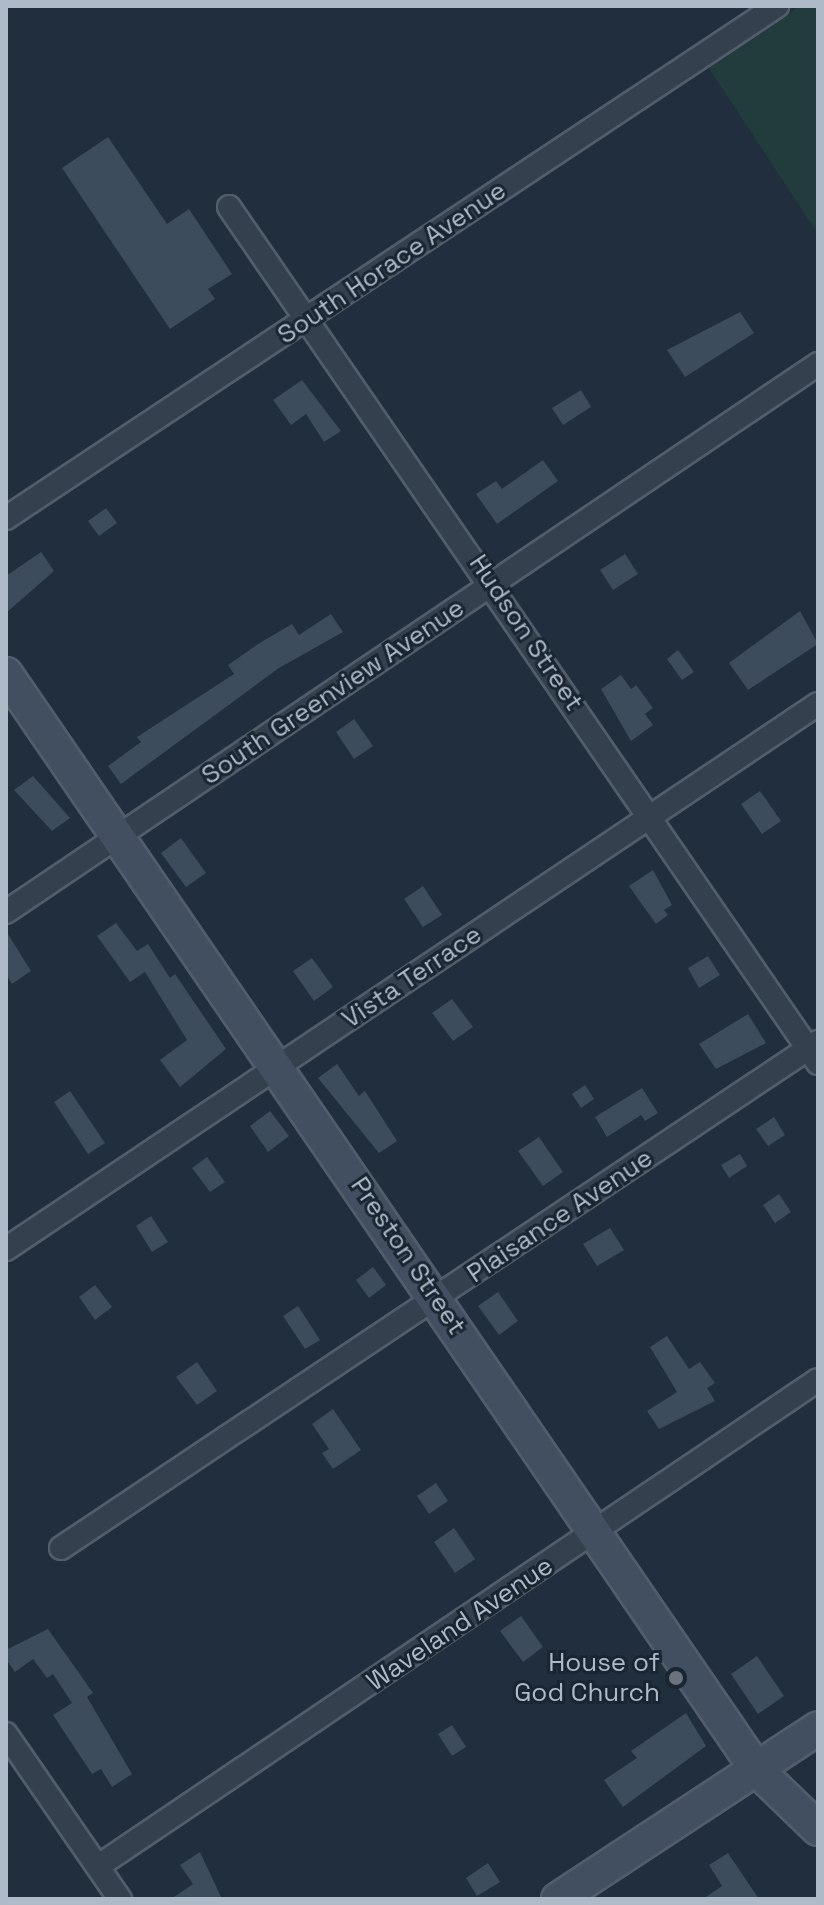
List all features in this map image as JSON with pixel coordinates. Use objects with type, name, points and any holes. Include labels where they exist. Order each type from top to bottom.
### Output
[{"type":"street","name":"South Horace Avenue","points":[[6,518],[777,6]]},
{"type":"street","name":"Hudson Street","points":[[229,207],[310,318],[815,1052]]},
{"type":"street","name":"South Greenview Avenue","points":[[6,912],[818,364]]},
{"type":"street","name":"Preston Street","points":[[6,674],[279,1067],[757,1770],[818,1829]]},
{"type":"street","name":"Vista Terrace","points":[[6,1249],[818,704]]},
{"type":"street","name":"Plaisance Avenue","points":[[61,1548],[815,1052]]},
{"type":"street","name":"Waveland Avenue","points":[[100,1865],[818,1380]]},
{"type":"street","points":[[558,1899],[818,1728]]},
{"type":"street","points":[[6,1734],[100,1865],[120,1899]]},
{"type":"green space","points":[[800,6],[818,6],[818,234],[708,67]]},
{"type":"building","points":[[108,137],[167,224],[189,209],[232,274],[208,289],[215,299],[170,329],[62,168]]},
{"type":"building","points":[[740,312],[754,333],[685,377],[667,350]]},
{"type":"building","points":[[302,380],[341,431],[324,442],[306,414],[291,425],[273,400]]},
{"type":"building","points":[[581,390],[591,407],[563,425],[552,408]]},
{"type":"building","points":[[543,460],[558,481],[497,524],[476,494],[496,481],[502,489]]},
{"type":"building","points":[[106,508],[117,523],[99,536],[88,521]]},
{"type":"building","points":[[41,552],[54,571],[6,613],[6,576]]},
{"type":"building","points":[[625,554],[638,574],[613,590],[600,570]]},
{"type":"building","points":[[800,611],[818,644],[748,690],[729,663]]},
{"type":"building","points":[[331,614],[343,632],[279,668],[121,784],[108,766],[141,742],[137,737],[234,674],[228,665],[258,644],[292,624],[299,635]]},
{"type":"building","points":[[678,650],[694,672],[682,680],[667,659]]},
{"type":"building","points":[[621,675],[631,689],[636,685],[653,708],[645,714],[653,725],[631,741],[601,689]]},
{"type":"building","points":[[354,719],[373,746],[354,759],[336,732]]},
{"type":"building","points":[[33,776],[70,818],[52,831],[14,790]]},
{"type":"building","points":[[760,791],[781,821],[762,834],[741,804]]},
{"type":"building","points":[[181,838],[206,873],[186,887],[161,853]]},
{"type":"building","points":[[653,870],[672,905],[664,910],[668,915],[656,924],[629,886]]},
{"type":"building","points":[[423,886],[442,915],[423,927],[404,899]]},
{"type":"building","points":[[116,923],[137,951],[148,944],[170,978],[175,974],[226,1049],[180,1087],[160,1060],[187,1040],[145,972],[130,982],[97,936]]},
{"type":"building","points":[[6,931],[31,971],[12,984],[6,974]]},
{"type":"building","points":[[708,956],[720,975],[699,988],[688,968]]},
{"type":"building","points":[[312,958],[333,987],[314,1001],[293,971]]},
{"type":"building","points":[[452,999],[473,1027],[453,1041],[432,1013]]},
{"type":"building","points":[[748,1014],[766,1043],[716,1069],[699,1044]]},
{"type":"building","points":[[337,1064],[359,1096],[365,1091],[397,1141],[379,1153],[318,1078]]},
{"type":"building","points":[[585,1085],[594,1099],[581,1108],[572,1094]]},
{"type":"building","points":[[642,1088],[658,1113],[645,1121],[641,1115],[607,1137],[595,1117]]},
{"type":"building","points":[[70,1091],[105,1143],[88,1154],[54,1102]]},
{"type":"building","points":[[270,1111],[289,1136],[268,1152],[250,1126]]},
{"type":"building","points":[[774,1117],[785,1135],[768,1146],[756,1129]]},
{"type":"building","points":[[539,1137],[563,1172],[543,1186],[518,1151]]},
{"type":"building","points":[[740,1154],[747,1166],[729,1178],[721,1165]]},
{"type":"building","points":[[207,1157],[225,1182],[210,1192],[192,1168]]},
{"type":"building","points":[[779,1194],[791,1212],[775,1223],[763,1205]]},
{"type":"building","points":[[151,1216],[168,1242],[152,1252],[136,1226]]},
{"type":"building","points":[[610,1228],[624,1250],[597,1266],[583,1244]]},
{"type":"building","points":[[373,1267],[386,1285],[369,1298],[356,1280]]},
{"type":"building","points":[[95,1285],[112,1307],[95,1320],[79,1297]]},
{"type":"building","points":[[498,1292],[518,1321],[499,1335],[478,1306]]},
{"type":"building","points":[[298,1306],[320,1340],[305,1349],[283,1316]]},
{"type":"building","points":[[667,1336],[689,1369],[700,1362],[715,1383],[707,1388],[715,1401],[659,1429],[647,1411],[677,1392],[650,1347]]},
{"type":"building","points":[[197,1362],[217,1391],[197,1405],[176,1377]]},
{"type":"building","points":[[333,1409],[361,1450],[333,1469],[322,1453],[329,1449],[312,1424]]},
{"type":"building","points":[[436,1483],[448,1501],[429,1514],[417,1496]]},
{"type":"building","points":[[454,1528],[475,1559],[455,1573],[434,1542]]},
{"type":"building","points":[[521,1616],[543,1647],[523,1662],[500,1631]]},
{"type":"building","points":[[48,1629],[93,1693],[87,1697],[132,1774],[112,1787],[101,1769],[92,1774],[53,1715],[72,1703],[53,1674],[47,1678],[33,1659],[15,1672],[6,1659],[6,1650]]},
{"type":"building","points":[[757,1656],[784,1696],[758,1714],[731,1674]]},
{"type":"building","points":[[686,1713],[706,1746],[623,1807],[604,1780],[637,1758],[631,1751]]},
{"type":"building","points":[[452,1725],[466,1747],[452,1756],[438,1734]]},
{"type":"building","points":[[200,1852],[222,1899],[171,1899],[193,1884],[180,1865]]},
{"type":"building","points":[[728,1853],[759,1899],[703,1899],[722,1886],[709,1865]]},
{"type":"building","points":[[488,1863],[500,1882],[477,1896],[466,1878]]},
{"type":"place","name":"House of God Church","points":[[676,1678]]}]
